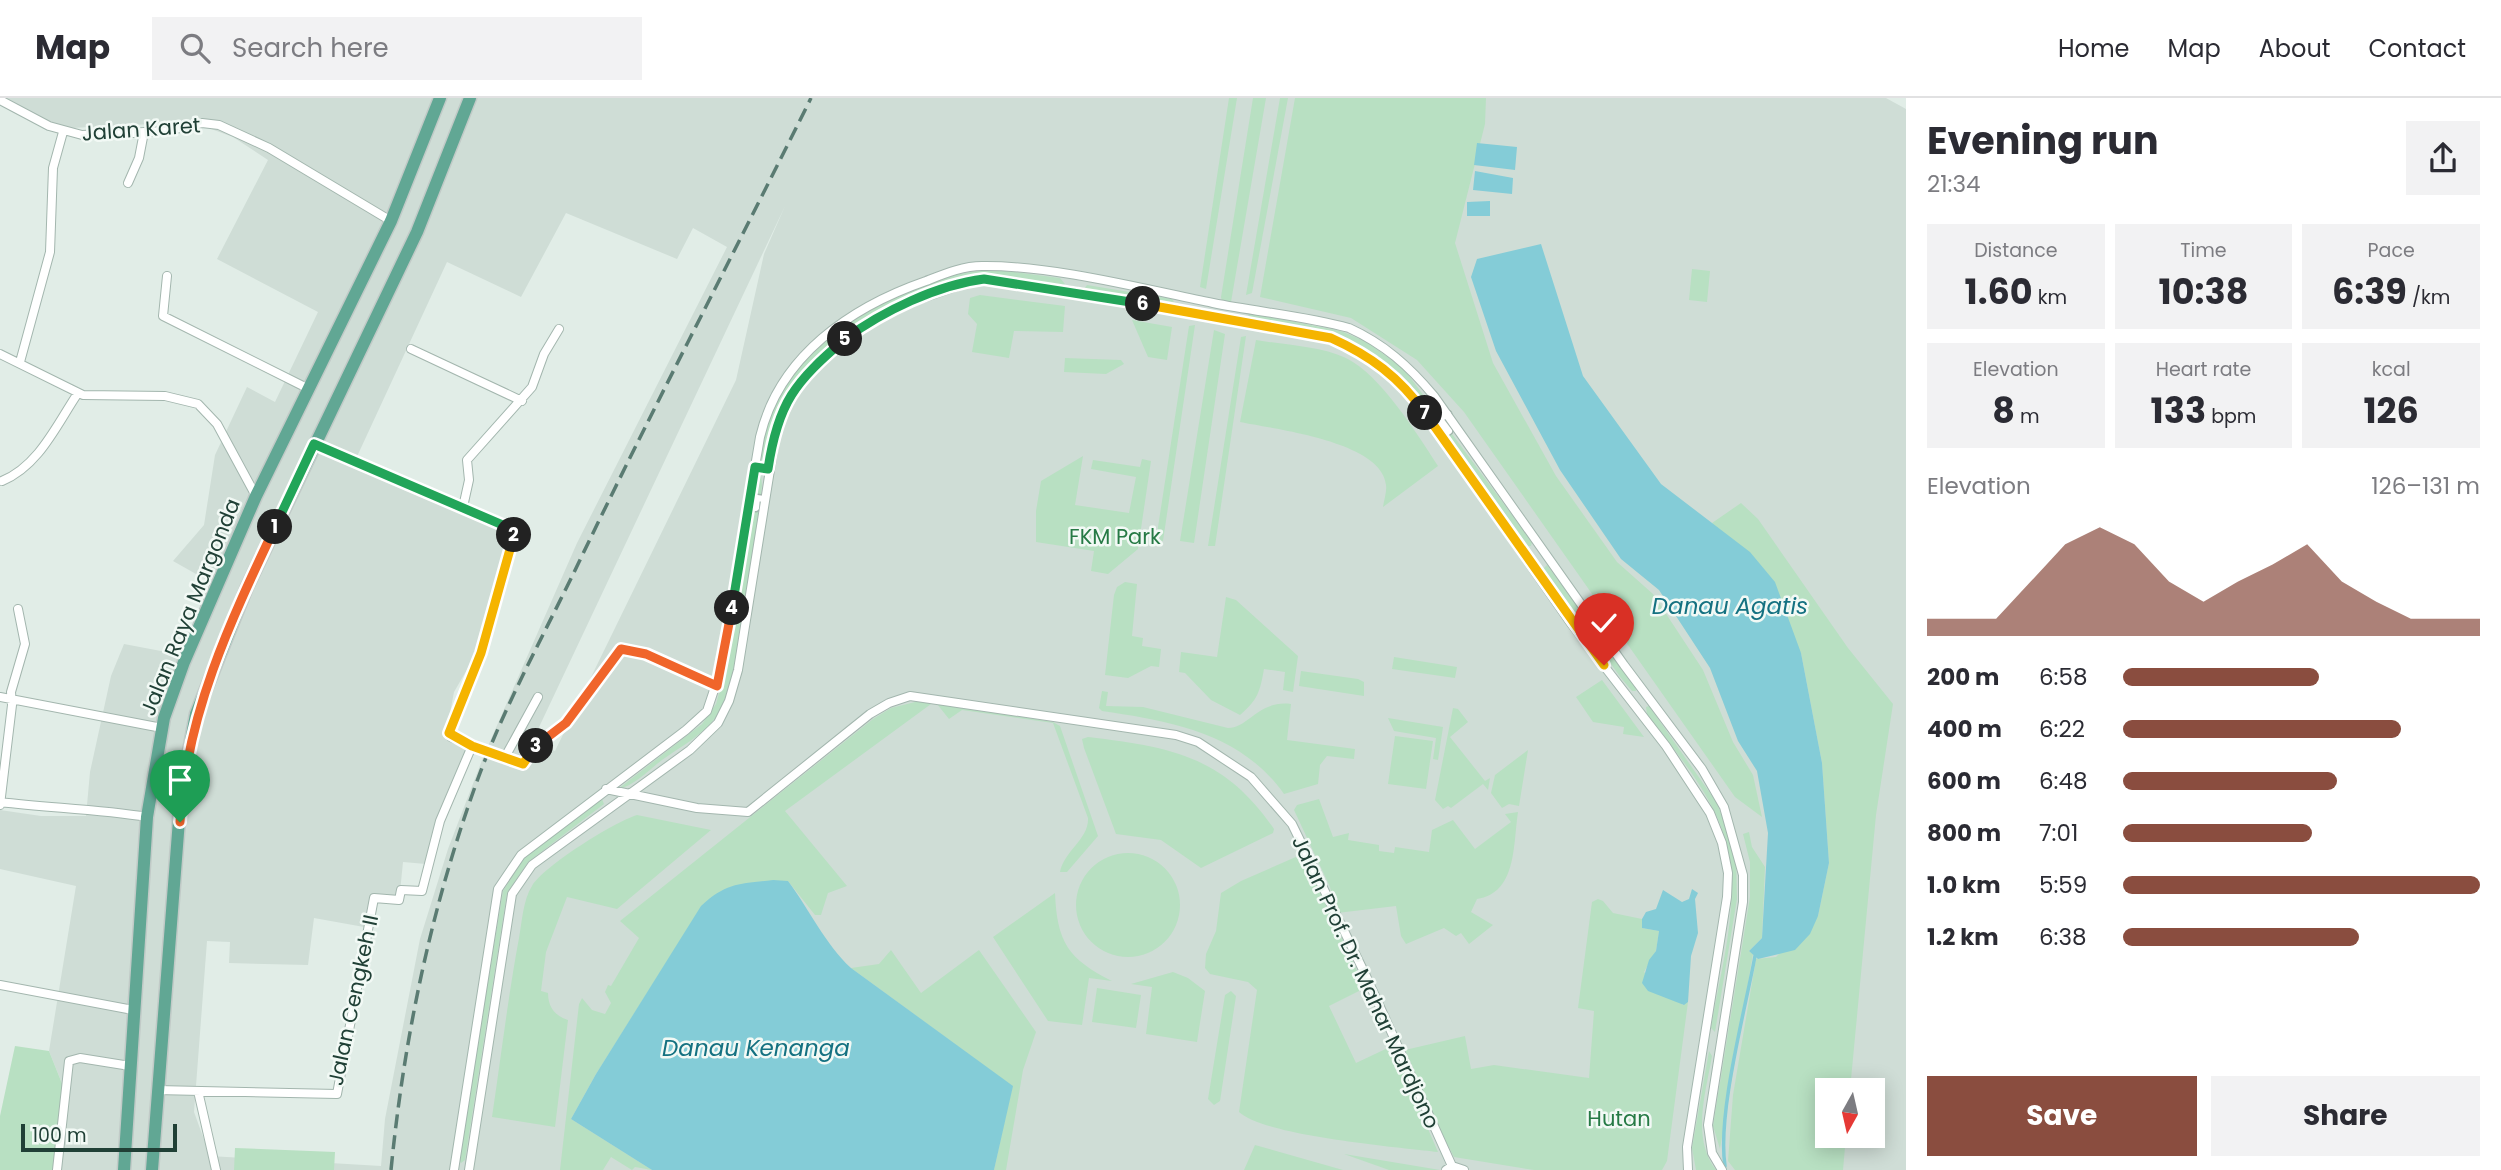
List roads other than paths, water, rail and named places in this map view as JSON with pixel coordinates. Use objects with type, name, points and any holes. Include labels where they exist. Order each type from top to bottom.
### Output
[{"type":"main road","name":"Jalan Raya Margonda","points":[[124,1170],[147,817],[162,728],[184,662],[256,496],[391,221],[440,98]]},
{"type":"main road","name":"Jalan Raya Margonda","points":[[152,1170],[157,1090],[168,995],[181,794],[196,714],[247,587],[416,232],[470,98]]},
{"type":"street","name":"Jalan Karet","points":[[0,100],[63,132],[82,135],[144,132],[202,123],[227,127],[269,148],[391,221]]},
{"type":"street","points":[[20,362],[50,252],[53,168],[63,132]]},
{"type":"street","points":[[128,183],[139,158],[144,132]]},
{"type":"street","points":[[1686,1169],[1703,1042],[1725,917],[1728,873],[1722,843],[1710,813],[1666,746],[1633,705],[1409,390],[1376,361],[1331,338],[984,279],[943,290],[902,307],[848,337],[801,379],[778,420],[768,469],[738,670],[724,712],[701,741],[531,865],[512,894],[466,1170],[455,1169],[498,889],[521,855],[707,711],[717,686],[726,648],[747,507],[769,406],[797,362],[848,319],[913,285],[955,271],[982,266],[1043,272],[1349,328],[1369,337],[1403,362],[1448,414],[1647,696],[1702,769],[1724,807],[1736,841],[1743,875],[1743,902],[1708,1125],[1712,1153],[1722,1170]]},
{"type":"street","points":[[167,276],[163,316],[309,388]]},
{"type":"street","points":[[463,507],[469,480],[467,460],[532,387],[544,354],[559,328]]},
{"type":"street","points":[[411,349],[522,401]]},
{"type":"street","points":[[0,354],[78,393],[100,397],[165,396],[198,404],[218,425],[256,496]]},
{"type":"street","points":[[2,481],[19,473],[32,461],[78,393]]},
{"type":"street","points":[[1441,437],[1449,431],[1440,419],[1448,414]]},
{"type":"street","points":[[314,444],[512,529],[514,536],[481,653],[449,733],[504,759],[525,763],[540,741],[566,723],[621,649],[646,654],[717,686]]},
{"type":"street","points":[[755,467],[768,469]]},
{"type":"street","points":[[747,507],[756,508],[757,498],[764,499]]},
{"type":"street","points":[[1530,562],[1544,552]]},
{"type":"street","points":[[18,609],[25,644],[11,699],[1,763],[0,803],[63,809],[99,808],[147,817]]},
{"type":"street","name":"Jalan Prof. Dr. Mahar Mardjono","points":[[606,789],[697,808],[748,812],[870,714],[889,702],[911,696],[1144,728],[1198,742],[1239,767],[1292,824],[1366,976],[1449,1168]]},
{"type":"street","points":[[1633,705],[1647,696]]},
{"type":"street","points":[[0,697],[162,728]]},
{"type":"street","points":[[504,759],[538,697]]},
{"type":"street","name":"Jalan Cengkeh II","points":[[198,1091],[337,1094],[374,898],[399,900],[401,890],[422,891],[440,821],[472,746]]},
{"type":"street","points":[[0,985],[133,1010]]},
{"type":"street","points":[[1703,1042],[1721,1045]]},
{"type":"street","points":[[57,1170],[69,1061],[80,1058],[130,1066]]},
{"type":"street","points":[[157,1090],[198,1091],[216,1170]]},
{"type":"street","points":[[1449,1168],[1466,1170]]},
{"type":"water","points":[[1477,143],[1517,147],[1515,170],[1474,165]]},
{"type":"water","points":[[1475,171],[1513,178],[1512,194],[1473,190]]},
{"type":"water","points":[[1490,201],[1490,216],[1467,216],[1467,202]]},
{"type":"water","name":"Danau Agatis","points":[[1541,244],[1583,376],[1661,484],[1750,552],[1775,582],[1801,653],[1822,763],[1829,863],[1818,916],[1810,934],[1795,950],[1758,959],[1749,951],[1762,938],[1768,833],[1757,771],[1738,741],[1710,668],[1659,590],[1621,559],[1560,470],[1496,351],[1471,277],[1477,259]]},
{"type":"water","name":"Danau Kenanga","points":[[773,880],[788,881],[825,937],[851,968],[1013,1086],[994,1170],[652,1170],[571,1119],[596,1074],[701,906],[727,888]]},
{"type":"water","points":[[1692,889],[1698,893],[1695,899],[1698,933],[1691,956],[1688,1002],[1684,1005],[1648,991],[1642,983],[1649,960],[1656,951],[1659,931],[1642,928],[1642,919],[1646,912],[1656,909],[1663,890],[1682,902],[1689,899]]},
{"type":"waterway","points":[[1725,1166],[1728,1091],[1755,956]]},
{"type":"railway","points":[[391,1170],[403,1072],[422,974],[446,878],[476,784],[511,700],[811,98]]},
{"type":"park label","name":"FKM Park","points":[[1115,536]]},
{"type":"park label","name":"Hutan","points":[[1619,1118]]}]
